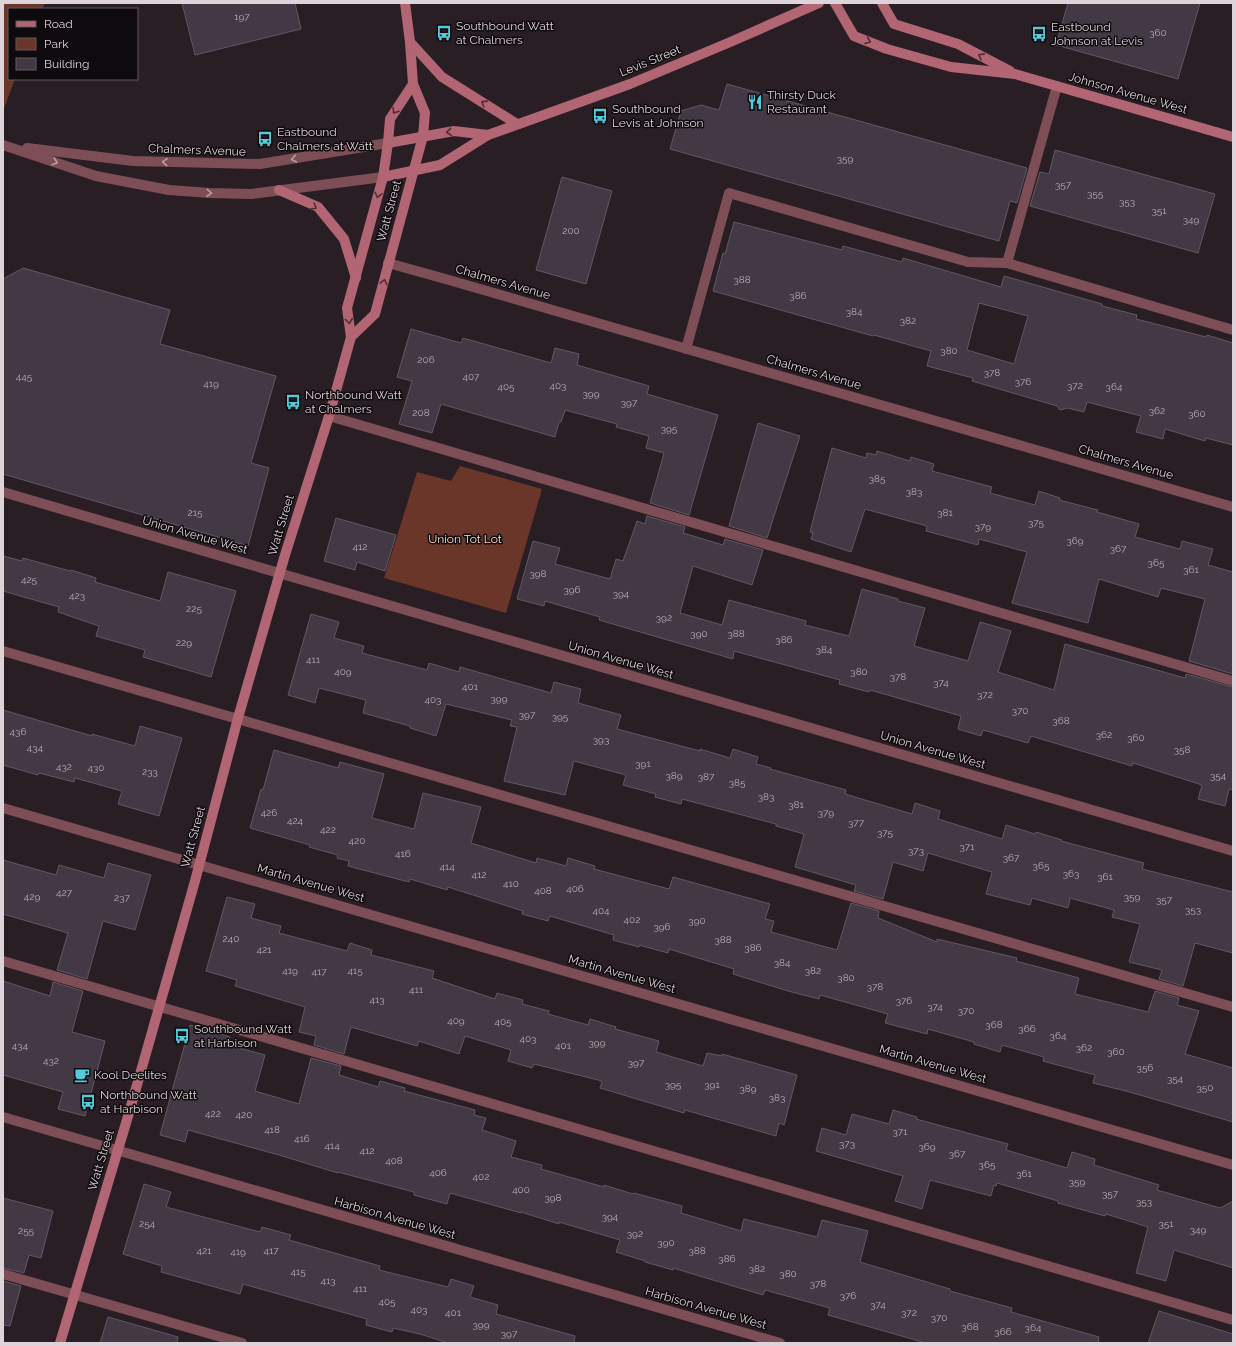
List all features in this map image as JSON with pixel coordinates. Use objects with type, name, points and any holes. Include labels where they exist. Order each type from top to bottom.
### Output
[{"type":"main road","name":"Watt Street","points":[[351,337],[375,314],[423,136],[425,113],[413,84],[405,3]]},
{"type":"main road","name":"Levis Street","points":[[383,176],[440,165],[488,135],[630,84],[819,3]]},
{"type":"main road","name":"Johnson Avenue West","points":[[835,3],[854,36],[887,49],[951,67],[1015,74],[1233,137]]},
{"type":"main road","name":"Johnson Avenue West","points":[[882,3],[894,24],[958,44],[1015,74]]},
{"type":"main road","points":[[410,42],[442,76],[517,124]]},
{"type":"main road","name":"Watt Street","points":[[60,1343],[118,1151],[199,865],[238,718],[280,574],[329,416],[351,337],[347,308],[383,176],[390,120],[413,84]]},
{"type":"main road","name":"Levis Street","points":[[388,143],[454,131],[488,135]]},
{"type":"main road","points":[[279,190],[318,207],[344,239],[356,278]]},
{"type":"street","points":[[1007,263],[1057,86]]},
{"type":"street","name":"Chalmers Avenue","points":[[4,145],[133,161],[260,164],[388,143]]},
{"type":"street","name":"Chalmers Avenue","points":[[4,145],[96,176],[169,190],[244,194],[383,176]]},
{"type":"street","points":[[686,349],[729,193],[968,262],[1007,263],[1233,330]]},
{"type":"street","name":"Chalmers Avenue","points":[[388,263],[1233,506]]},
{"type":"street","points":[[329,416],[1233,681]]},
{"type":"street","name":"Union Avenue West","points":[[3,492],[1233,851]]},
{"type":"street","points":[[3,651],[1233,1007]]},
{"type":"street","name":"Martin Avenue West","points":[[3,808],[1233,1165]]},
{"type":"street","points":[[3,961],[1233,1320]]},
{"type":"street","name":"Harbison Avenue West","points":[[3,1117],[780,1343]]},
{"type":"street","points":[[3,1274],[242,1343]]},
{"type":"green space","points":[[3,3],[45,3],[42,8],[8,8],[8,80],[15,80],[3,111]]},
{"type":"green space","name":"Union Tot Lot","points":[[460,466],[542,489],[506,613],[384,578],[417,472],[451,481]]},
{"type":"building","points":[[182,3],[295,3],[301,29],[195,55]]},
{"type":"building","points":[[1068,3],[1200,3],[1178,79],[1056,45]]},
{"type":"building","points":[[727,84],[1027,168],[1017,203],[1010,201],[999,241],[670,149],[681,111],[701,105],[719,110]]},
{"type":"building","points":[[1055,150],[1215,194],[1198,253],[1030,206],[1040,172],[1049,174]]},
{"type":"building","points":[[562,177],[612,191],[586,284],[536,270]]},
{"type":"building","points":[[734,222],[842,250],[843,246],[902,262],[903,258],[1001,287],[1004,276],[1102,304],[1102,306],[1137,315],[1136,319],[1206,337],[1207,335],[1233,343],[1233,445],[1206,438],[1205,441],[1165,429],[1163,439],[1136,432],[1141,416],[1087,402],[1084,412],[1067,408],[1060,410],[1057,406],[972,381],[973,378],[927,366],[931,351],[713,291],[723,253],[725,254]],"holes":[[[979,303],[1028,316],[1014,364],[967,350]]]},
{"type":"building","points":[[23,268],[170,310],[160,344],[276,376],[251,463],[269,468],[248,546],[3,474],[3,279]]},
{"type":"building","points":[[411,329],[461,343],[463,338],[551,363],[555,348],[579,354],[577,365],[649,386],[647,394],[718,415],[689,515],[650,503],[664,453],[646,448],[649,436],[616,427],[617,424],[565,410],[561,422],[559,422],[555,437],[441,404],[432,433],[399,424],[412,381],[397,377]]},
{"type":"building","points":[[758,423],[800,436],[767,538],[729,526]]},
{"type":"building","points":[[832,448],[866,458],[867,453],[876,455],[877,451],[910,461],[911,457],[934,464],[932,471],[992,487],[990,493],[1035,505],[1039,491],[1060,498],[1059,500],[1098,510],[1097,512],[1139,524],[1135,537],[1180,549],[1182,541],[1213,549],[1208,565],[1233,572],[1233,674],[1189,661],[1205,599],[1161,588],[1158,597],[1099,579],[1088,623],[1012,603],[1027,552],[979,539],[978,545],[926,531],[927,526],[865,509],[851,552],[811,539],[813,533],[810,532]]},
{"type":"building","points":[[647,516],[685,527],[683,533],[723,545],[725,539],[763,550],[752,585],[693,566],[680,613],[722,625],[729,600],[806,621],[805,625],[849,636],[862,589],[925,608],[914,646],[968,661],[980,622],[1011,631],[998,672],[1054,690],[1065,644],[1185,678],[1186,674],[1233,687],[1233,790],[1229,789],[1225,806],[1198,799],[1202,785],[1133,763],[1132,766],[1031,736],[1028,743],[983,730],[981,736],[958,729],[961,716],[870,690],[869,692],[839,684],[840,680],[734,651],[733,659],[599,620],[600,617],[545,601],[544,606],[517,599],[533,541],[560,548],[555,564],[610,579],[616,559],[623,561],[637,521],[645,524]]},
{"type":"building","points":[[336,518],[396,535],[385,571],[357,562],[355,570],[324,561]]},
{"type":"building","points":[[3,556],[22,561],[23,558],[70,571],[71,570],[96,578],[95,582],[160,601],[168,572],[236,591],[211,677],[143,657],[145,650],[96,636],[99,626],[58,612],[59,607],[3,591]]},
{"type":"building","points":[[311,614],[339,622],[334,638],[364,646],[362,653],[427,670],[429,663],[459,672],[460,667],[551,693],[554,682],[581,689],[578,703],[621,715],[617,729],[700,751],[700,749],[730,758],[733,749],[758,757],[756,764],[846,790],[845,794],[912,814],[915,803],[940,811],[938,819],[1002,839],[1006,825],[1035,834],[1036,832],[1062,840],[1061,841],[1144,863],[1142,869],[1233,892],[1233,953],[1195,943],[1183,986],[1159,979],[1162,970],[1129,962],[1140,924],[1112,917],[1114,910],[1070,898],[1068,908],[1032,898],[1030,905],[986,894],[992,872],[928,853],[923,871],[893,862],[883,899],[854,891],[856,885],[795,867],[804,834],[776,826],[776,824],[682,799],[681,804],[655,797],[656,794],[623,785],[626,775],[574,761],[565,795],[504,781],[517,727],[510,726],[512,720],[446,704],[436,736],[410,728],[410,726],[363,713],[366,700],[319,688],[315,703],[288,695]]},
{"type":"building","points":[[3,710],[92,736],[92,734],[135,746],[140,726],[182,738],[159,816],[118,804],[122,791],[75,778],[74,782],[39,773],[38,775],[3,765]]},
{"type":"building","points":[[274,750],[338,768],[340,762],[384,774],[372,818],[414,829],[423,793],[481,807],[471,843],[536,863],[537,858],[566,866],[568,858],[595,866],[594,869],[669,889],[673,877],[770,904],[765,919],[774,921],[771,932],[837,950],[851,903],[879,911],[878,918],[937,942],[937,939],[1017,958],[1016,961],[1079,978],[1075,994],[1148,1012],[1155,991],[1179,998],[1177,1005],[1199,1011],[1185,1054],[1233,1068],[1233,1122],[1093,1083],[1095,1075],[1043,1061],[1044,1057],[1002,1045],[1000,1052],[974,1044],[974,1042],[928,1029],[927,1034],[885,1023],[888,1014],[820,995],[819,999],[788,991],[733,974],[734,969],[669,949],[668,953],[639,945],[639,947],[613,940],[614,935],[550,916],[548,921],[522,914],[523,911],[448,887],[447,890],[410,879],[409,882],[348,866],[349,861],[337,858],[338,855],[309,847],[310,845],[250,828],[261,789],[263,790]]},
{"type":"building","points":[[3,860],[56,875],[59,865],[104,878],[108,863],[151,875],[135,930],[103,921],[87,979],[57,970],[68,933],[3,914]]},
{"type":"building","points":[[227,897],[255,904],[251,918],[281,926],[279,933],[347,951],[350,943],[372,950],[371,955],[434,971],[432,978],[495,999],[497,993],[523,1000],[522,1004],[549,1011],[548,1014],[588,1025],[590,1019],[616,1027],[615,1029],[659,1041],[656,1052],[703,1066],[707,1053],[722,1056],[722,1054],[797,1075],[784,1125],[779,1123],[776,1136],[685,1110],[684,1113],[600,1088],[602,1081],[534,1064],[532,1068],[508,1061],[511,1050],[465,1036],[459,1054],[419,1041],[417,1046],[351,1027],[344,1054],[314,1045],[316,1036],[299,1032],[305,1007],[235,986],[237,980],[206,971]]},
{"type":"building","points":[[3,981],[50,996],[53,982],[83,991],[72,1032],[105,1041],[85,1116],[58,1109],[63,1092],[3,1075]]},
{"type":"building","points":[[190,1025],[230,1037],[228,1045],[265,1055],[255,1091],[299,1104],[311,1058],[341,1066],[339,1075],[378,1087],[380,1081],[405,1088],[404,1091],[475,1110],[474,1115],[486,1118],[482,1130],[516,1141],[511,1157],[542,1165],[541,1169],[604,1187],[604,1185],[682,1206],[681,1213],[741,1231],[744,1219],[817,1237],[822,1220],[868,1231],[860,1262],[950,1289],[950,1291],[1012,1308],[1011,1312],[1099,1337],[1098,1343],[926,1343],[828,1315],[830,1308],[765,1290],[763,1295],[673,1268],[673,1270],[645,1262],[616,1252],[620,1240],[559,1222],[559,1224],[450,1193],[447,1204],[414,1195],[414,1192],[338,1173],[188,1130],[185,1142],[160,1135]]},
{"type":"building","points":[[893,1110],[917,1117],[916,1119],[1008,1144],[1006,1150],[1067,1168],[1072,1152],[1095,1159],[1094,1165],[1159,1185],[1157,1190],[1220,1208],[1233,1201],[1233,1268],[1174,1250],[1166,1281],[1136,1273],[1148,1227],[1106,1214],[1105,1216],[1058,1203],[1058,1201],[997,1183],[996,1186],[994,1185],[991,1196],[930,1180],[922,1209],[895,1201],[903,1176],[816,1151],[822,1128],[846,1135],[852,1114],[889,1124]]},
{"type":"building","points":[[144,1184],[171,1192],[166,1207],[260,1232],[262,1227],[291,1235],[289,1240],[380,1266],[379,1270],[448,1287],[451,1279],[474,1286],[470,1297],[498,1305],[496,1314],[575,1336],[574,1343],[448,1343],[420,1334],[393,1328],[392,1332],[366,1325],[367,1319],[243,1284],[240,1294],[161,1272],[162,1266],[123,1254]]},
{"type":"building","points":[[3,1198],[53,1211],[41,1258],[29,1255],[24,1273],[3,1268]]},
{"type":"building","points":[[3,1281],[21,1286],[10,1326],[3,1325]]},
{"type":"building","points":[[1159,1311],[1233,1334],[1233,1343],[1148,1343]]},
{"type":"building","points":[[108,1317],[178,1337],[177,1343],[100,1343]]},
{"type":"place","name":"Southbound Watt at Chalmers","points":[[444,33]]},
{"type":"place","name":"Eastbound Johnson at Levis","points":[[1039,34]]},
{"type":"place","name":"Thirsty Duck Restaurant","points":[[755,102]]},
{"type":"place","name":"Southbound Levis at Johnson","points":[[600,116]]},
{"type":"place","name":"Eastbound Chalmers at Watt","points":[[265,139]]},
{"type":"place","name":"Northbound Watt at Chalmers","points":[[293,402]]},
{"type":"place","name":"Southbound Watt at Harbison","points":[[182,1036]]},
{"type":"place","name":"Kool Deelites","points":[[82,1075]]},
{"type":"place","name":"Northbound Watt at Harbison","points":[[88,1102]]}]
